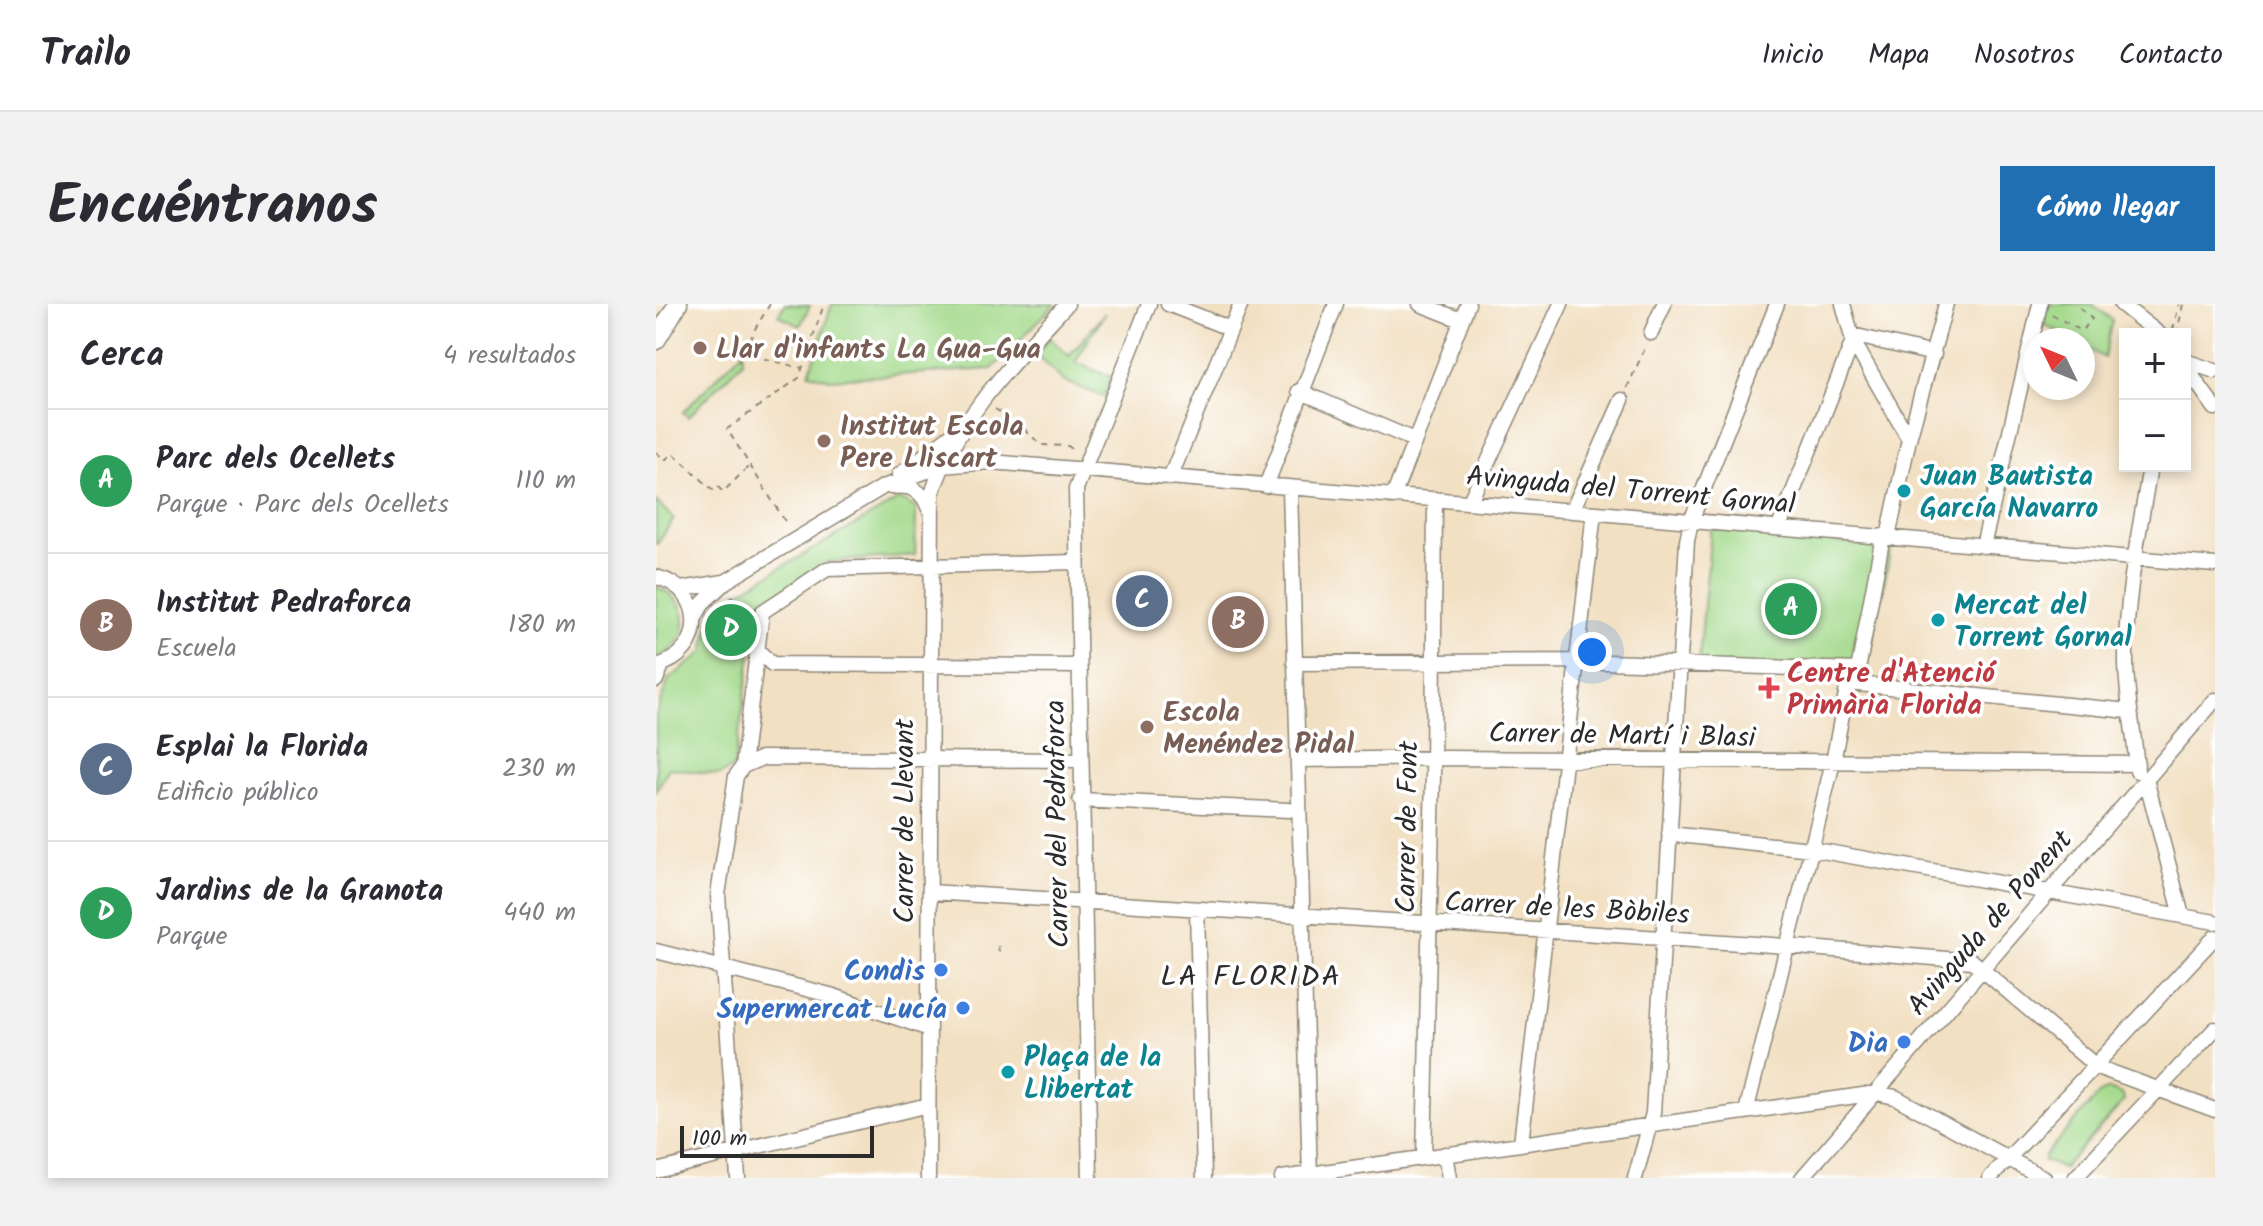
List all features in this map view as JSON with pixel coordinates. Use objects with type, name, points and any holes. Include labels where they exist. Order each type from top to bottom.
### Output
[{"type":"main road","points":[[656,340],[678,304]]},
{"type":"street","points":[[656,680],[659,666],[680,655],[691,643],[695,618],[703,603],[725,582],[883,487],[965,424],[985,394],[1067,304]]},
{"type":"street","name":"Carrer del Pedraforca","points":[[1090,1178],[1075,562],[1076,489],[1149,304]]},
{"type":"street","points":[[1168,304],[1231,329]]},
{"type":"street","points":[[1170,478],[1241,304]]},
{"type":"street","points":[[1266,486],[1299,391],[1336,304]]},
{"type":"street","points":[[1420,304],[1461,320]]},
{"type":"street","points":[[1393,497],[1468,304]]},
{"type":"street","points":[[1470,501],[1561,304]]},
{"type":"street","points":[[1651,333],[1664,304]]},
{"type":"street","points":[[1635,1178],[1652,1125],[1678,664],[1691,521],[1777,304]]},
{"type":"street","points":[[1843,304],[1852,338],[1909,439]]},
{"type":"street","points":[[1746,1112],[1833,762],[1848,683],[1858,670],[1909,439],[1946,304]]},
{"type":"street","points":[[2121,304],[2151,328]]},
{"type":"street","points":[[1983,546],[2039,310]]},
{"type":"street","points":[[1852,338],[1934,354]]},
{"type":"street","points":[[1779,527],[1852,338]]},
{"type":"street","points":[[2191,365],[2215,371]]},
{"type":"street","points":[[2191,372],[2215,408]]},
{"type":"street","points":[[1299,391],[1414,440]]},
{"type":"street","points":[[1572,511],[1622,400]]},
{"type":"street","points":[[965,424],[962,444],[970,463]]},
{"type":"street","name":"Carrer de Llevant","points":[[928,1178],[928,759],[932,663],[929,510],[941,466],[965,424]]},
{"type":"street","name":"Avinguda del Torrent Gornal","points":[[883,487],[941,466],[970,463],[1042,465],[1290,489],[1470,501],[2215,565]]},
{"type":"street","points":[[2149,472],[2126,640],[2129,711],[2137,764],[2182,916]]},
{"type":"street","points":[[883,487],[913,487],[924,495],[929,510]]},
{"type":"street","points":[[1290,489],[1310,1176]]},
{"type":"street","name":"Carrer de Font","points":[[1424,1157],[1435,499]]},
{"type":"street","points":[[1521,1143],[1574,661],[1594,513]]},
{"type":"street","points":[[738,1178],[722,967],[719,870],[736,776],[743,766],[762,612],[827,569],[1075,562]]},
{"type":"street","points":[[656,577],[681,589],[691,603],[695,618]]},
{"type":"street","points":[[681,589],[725,582]]},
{"type":"street","points":[[757,650],[772,664],[1078,666]]},
{"type":"street","points":[[1294,663],[1574,661],[1858,670]]},
{"type":"street","points":[[1848,683],[2129,711]]},
{"type":"street","name":"Avinguda de Ponent","points":[[1802,1178],[2215,700]]},
{"type":"street","points":[[743,766],[762,758],[1080,760]]},
{"type":"street","name":"Carrer de Martí i Blasi","points":[[1298,760],[1433,761],[1446,758],[2137,764]]},
{"type":"street","points":[[1080,800],[1289,810]]},
{"type":"street","points":[[1669,834],[1811,849],[2215,922]]},
{"type":"street","name":"Carrer de les Bòbiles","points":[[930,892],[1789,946],[1968,961],[1982,968],[2097,1067],[2215,1110]]},
{"type":"street","points":[[1197,909],[1204,1178]]},
{"type":"street","points":[[1990,1178],[2097,1067],[2215,937]]},
{"type":"street","points":[[656,951],[864,1005],[929,1029]]},
{"type":"street","points":[[2075,1178],[2215,1029]]},
{"type":"street","points":[[1282,1178],[1877,1093],[1895,1097],[2044,1178]]},
{"type":"street","points":[[656,1171],[928,1105]]},
{"type":"street","points":[[1445,1154],[1449,1174]]},
{"type":"path","points":[[770,304],[752,334],[749,355],[803,368]]},
{"type":"path","points":[[785,521],[727,429],[799,378],[824,304]]},
{"type":"path","points":[[2039,310],[2061,317],[2082,331],[2092,319],[2076,304]]},
{"type":"path","points":[[2174,328],[2181,304]]},
{"type":"path","points":[[2178,328],[2181,304]]},
{"type":"path","points":[[1622,400],[1651,333]]},
{"type":"path","points":[[1002,414],[1018,423],[1039,444],[1068,446],[1076,452]]},
{"type":"path","points":[[656,452],[665,460],[673,453],[713,490],[717,486],[723,492],[750,465]]},
{"type":"path","points":[[731,597],[746,611]]},
{"type":"path","points":[[998,946],[999,952]]},
{"type":"green space","points":[[785,304],[810,306],[800,326],[778,315]]},
{"type":"green space","points":[[832,304],[1055,304],[992,369],[830,379],[809,373]]},
{"type":"green space","points":[[2048,304],[2092,304],[2112,320],[2104,358],[2095,353],[2095,328],[2051,328],[2044,324]]},
{"type":"green space","points":[[1105,313],[1075,362],[1111,377],[1104,397],[1063,381],[1036,354],[1050,338],[1069,356]]},
{"type":"green space","points":[[743,351],[743,361],[688,417],[683,412]]},
{"type":"green space","points":[[900,499],[916,508],[915,555],[828,562],[758,608],[734,767],[720,775],[669,768],[656,791],[656,714],[669,679],[704,652],[713,607]]},
{"type":"green space","points":[[656,501],[674,519],[657,544],[656,544]]},
{"type":"green space","points":[[1711,529],[1891,548],[1864,683],[1698,669]]},
{"type":"green space","points":[[656,587],[677,601],[684,622],[677,643],[656,658]]},
{"type":"green space","points":[[2109,1089],[2122,1094],[2125,1100],[2063,1168],[2044,1161],[2044,1156],[2101,1092]]},
{"type":"place","name":"Llar d'infants La Gua-Gua","points":[[700,348]]},
{"type":"place","name":"Institut Escola Pere Lliscart","points":[[824,441]]},
{"type":"place","name":"Juan Bautista García Navarro","points":[[1904,491]]},
{"type":"place","name":"Esplai la Florida","points":[[1142,601]]},
{"type":"place","name":"Parc dels Ocellets","points":[[1791,609]]},
{"type":"place","name":"Mercat del Torrent Gornal","points":[[1938,620]]},
{"type":"place","name":"Institut Pedraforca","points":[[1238,622]]},
{"type":"place","name":"Jardins de la Granota","points":[[731,630]]},
{"type":"place","name":"Centre d'Atenció Primària Florida","points":[[1769,688]]},
{"type":"place","name":"Escola Menéndez Pidal","points":[[1147,727]]},
{"type":"place","name":"Condis","points":[[941,970]]},
{"type":"place","name":"Supermercat Lucía","points":[[963,1008]]},
{"type":"place","name":"Dia","points":[[1904,1042]]},
{"type":"place","name":"Plaça de la Llibertat","points":[[1008,1072]]},
{"type":"district","name":"LA FLORIDA","points":[[1251,976]]}]
